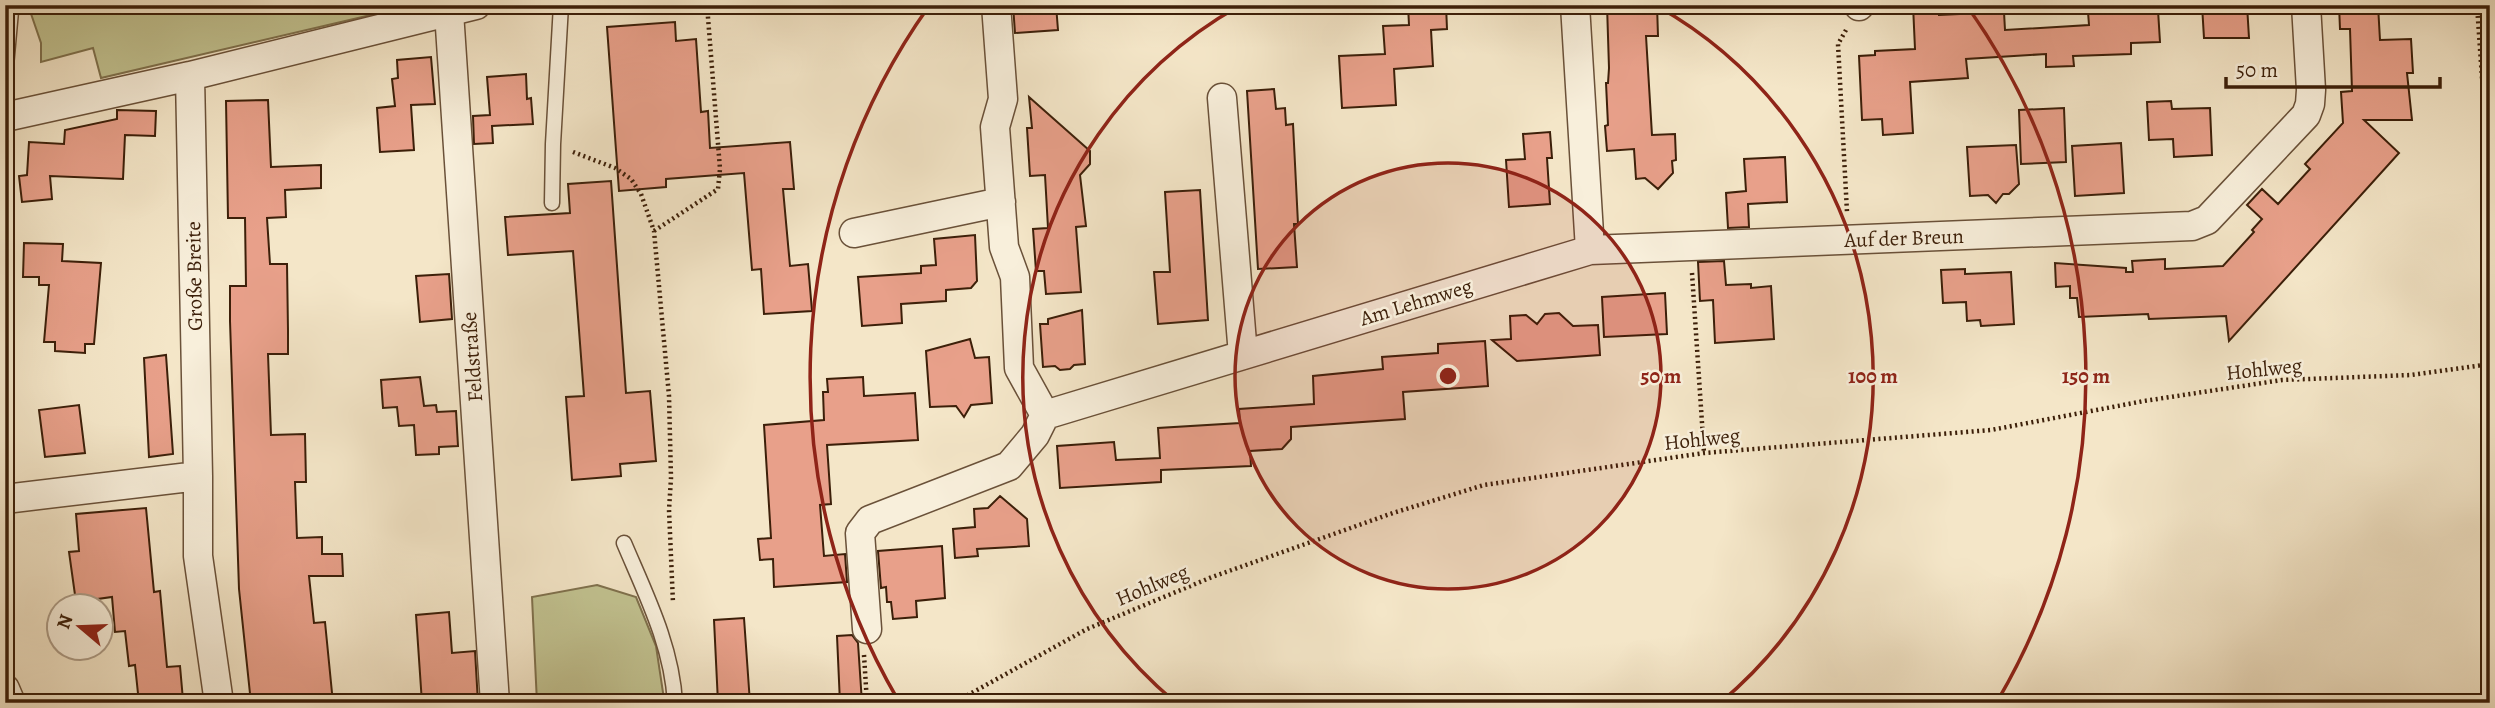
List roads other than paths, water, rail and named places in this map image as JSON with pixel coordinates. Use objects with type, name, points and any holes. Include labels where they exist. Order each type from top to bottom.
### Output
[{"type":"street","points":[[5,117],[476,5]]},
{"type":"street","points":[[867,629],[860,533],[870,520],[1009,466],[1035,435],[1045,415],[1019,368],[1014,277],[1004,247],[995,127],[1003,99],[996,5]]},
{"type":"street","points":[[1575,5],[1590,250]]},
{"type":"street","name":"Auf der Breun","points":[[1590,250],[2192,226],[2207,220],[2306,115],[2311,90],[2306,5]]},
{"type":"street","name":"Feldstraße","points":[[449,12],[495,703]]},
{"type":"street","name":"Große Breite","points":[[190,75],[198,556],[219,703]]},
{"type":"street","points":[[1222,98],[1242,355]]},
{"type":"street","points":[[854,233],[1001,202]]},
{"type":"street","name":"Am Lehmweg","points":[[1045,415],[1590,250]]},
{"type":"street","points":[[5,499],[198,476]]},
{"type":"street","points":[[5,689],[11,703]]},
{"type":"lane","points":[[5,77],[10,5]]},
{"type":"lane","points":[[552,202],[561,5]]},
{"type":"lane","points":[[624,543],[666,643],[676,703]]}]
